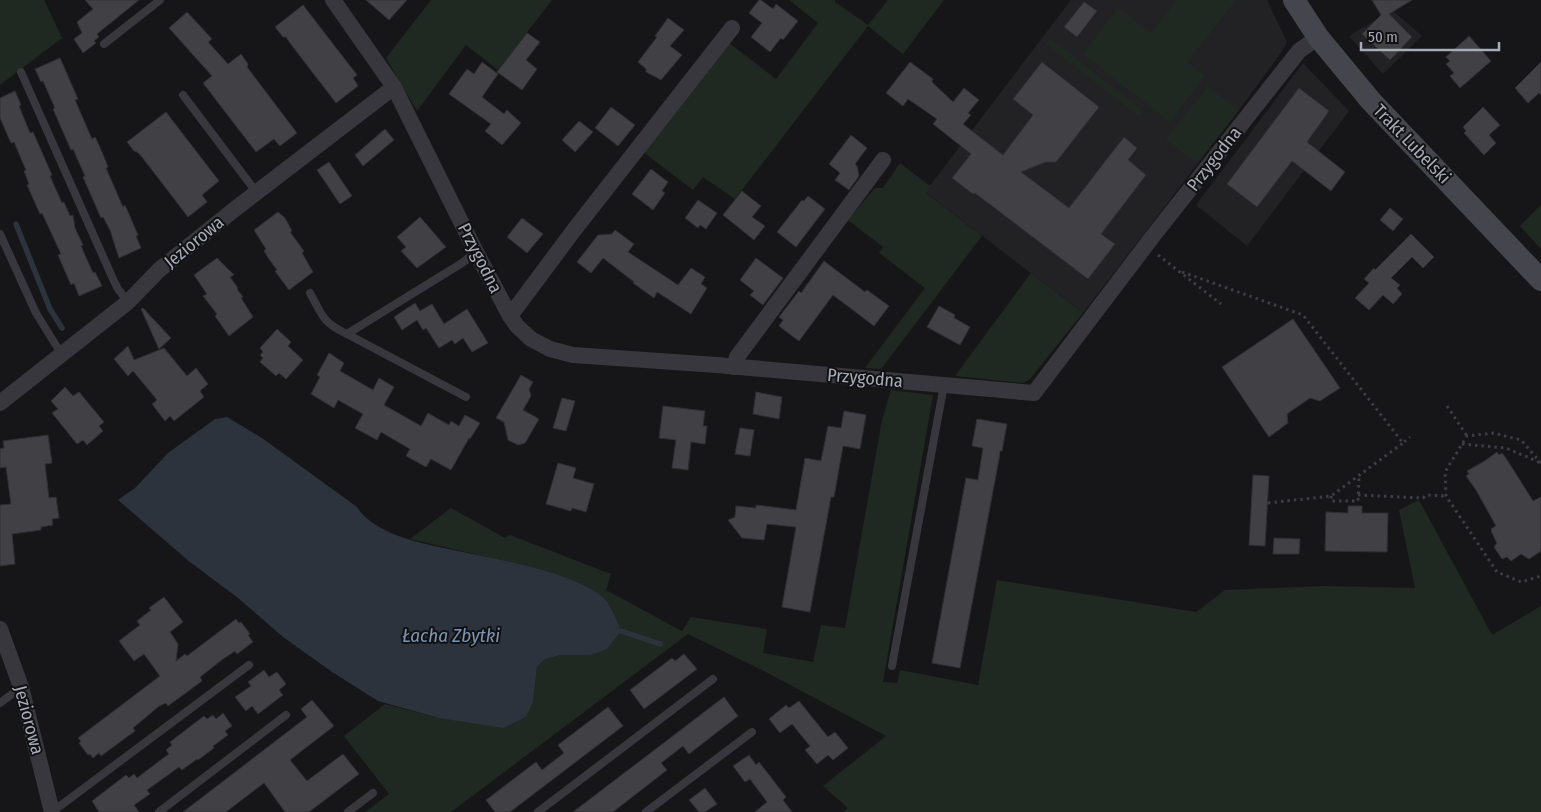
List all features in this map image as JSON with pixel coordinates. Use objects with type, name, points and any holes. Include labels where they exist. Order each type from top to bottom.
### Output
[{"type":"street","name":"Przygodna","points":[[332,0],[394,87],[510,316],[517,326],[531,339],[550,349],[573,355],[734,367],[1034,394],[1153,236],[1287,66],[1299,51],[1318,37]]},
{"type":"street","name":"Trakt Lubelski","points":[[1294,0],[1318,37],[1371,101],[1541,280]]},
{"type":"street","points":[[510,316],[574,230],[732,28]]},
{"type":"street","name":"Jeziorowa","points":[[0,404],[128,302],[159,270],[394,87]]},
{"type":"street","points":[[734,367],[737,357],[883,160]]},
{"type":"street","name":"Jeziorowa","points":[[0,629],[21,687],[52,812]]},
{"type":"lane","points":[[104,44],[160,0]]},
{"type":"lane","points":[[21,72],[113,279],[128,302]]},
{"type":"lane","points":[[184,95],[257,193]]},
{"type":"lane","points":[[0,234],[36,313],[62,355]]},
{"type":"lane","points":[[347,334],[462,263],[476,252]]},
{"type":"lane","points":[[310,293],[324,319],[331,326],[466,397]]},
{"type":"lane","points":[[892,666],[944,385]]},
{"type":"lane","points":[[52,812],[249,666]]},
{"type":"lane","points":[[538,812],[713,679]]},
{"type":"lane","points":[[0,704],[21,687]]},
{"type":"lane","points":[[159,812],[286,716]]},
{"type":"lane","points":[[646,812],[752,732]]},
{"type":"lane","points":[[348,812],[373,793]]},
{"type":"path","points":[[1157,254],[1221,304]]},
{"type":"path","points":[[1182,272],[1303,315],[1402,443]]},
{"type":"path","points":[[1447,406],[1467,436]]},
{"type":"path","points":[[1467,436],[1493,433],[1521,440],[1541,463]]},
{"type":"path","points":[[1467,436],[1445,472],[1446,496],[1497,572],[1522,582],[1541,576]]},
{"type":"path","points":[[1268,502],[1331,496],[1410,437]]},
{"type":"path","points":[[1462,444],[1506,448],[1541,463]]},
{"type":"path","points":[[1331,496],[1331,501],[1358,502],[1359,476]]},
{"type":"path","points":[[1358,495],[1423,498],[1426,495],[1446,496]]},
{"type":"shaded area","points":[[0,0],[44,0],[62,38],[0,85]]},
{"type":"shaded area","points":[[431,0],[552,0],[498,70],[466,45],[417,111],[386,58]]},
{"type":"shaded area","points":[[789,0],[835,0],[835,2],[868,25],[888,0],[944,0],[903,54],[868,26],[735,199],[703,177],[693,190],[643,152],[729,43],[776,79],[818,23]]},
{"type":"shaded area","points":[[1071,0],[1267,0],[1287,42],[1239,110],[1083,313],[925,192]]},
{"type":"shaded area","points":[[1177,0],[1236,0],[1187,62],[1205,76],[1170,122],[1083,54],[1118,8],[1151,33]]},
{"type":"shaded area","points":[[1392,10],[1422,36],[1383,74],[1349,36]]},
{"type":"shaded area","points":[[1051,39],[1143,111],[1139,116],[1046,44]]},
{"type":"shaded area","points":[[1303,63],[1349,111],[1247,246],[1196,205]]},
{"type":"shaded area","points":[[1208,86],[1239,110],[1197,163],[1166,139]]},
{"type":"shaded area","points":[[900,163],[930,186],[926,193],[982,236],[881,369],[865,368],[925,288],[879,253],[883,247],[848,220],[875,188],[883,188]]},
{"type":"shaded area","points":[[1541,205],[1541,249],[1520,226]]},
{"type":"shaded area","points":[[1031,273],[1083,313],[1030,379],[1023,383],[955,376]]},
{"type":"shaded area","points":[[891,390],[933,395],[883,682],[897,683],[900,670],[978,685],[997,580],[1196,612],[1225,590],[1324,586],[1415,588],[1399,510],[1419,500],[1492,635],[1541,606],[1541,812],[844,812],[848,808],[823,786],[886,736],[760,669],[688,634],[451,812],[365,812],[389,794],[344,736],[385,704],[439,718],[533,702],[537,667],[545,659],[561,655],[591,655],[621,631],[612,608],[601,596],[573,581],[496,559],[410,539],[451,508],[505,538],[510,535],[611,574],[606,590],[682,631],[691,617],[767,629],[763,653],[813,662],[821,625],[845,628],[882,420]]},
{"type":"water","name":"Łacha Zbytki","points":[[227,417],[262,438],[357,507],[377,526],[390,533],[420,543],[515,563],[571,580],[600,595],[608,603],[621,631],[607,649],[591,655],[561,655],[545,659],[537,667],[533,702],[526,717],[503,728],[439,718],[378,701],[332,672],[283,637],[238,598],[190,562],[118,500],[135,488],[168,453],[215,419]]},
{"type":"building","points":[[85,0],[139,0],[97,34],[99,37],[94,41],[96,43],[83,53],[74,39],[82,33],[77,22],[93,9]]},
{"type":"building","points":[[366,0],[407,0],[389,20]]},
{"type":"building","points":[[759,0],[773,9],[776,4],[798,21],[783,40],[781,38],[770,52],[751,37],[762,23],[749,13]]},
{"type":"building","points":[[1372,0],[1412,0],[1389,14],[1412,37],[1390,60],[1362,34],[1381,15]]},
{"type":"building","points":[[1084,2],[1097,11],[1077,37],[1064,27]]},
{"type":"building","points":[[303,5],[357,75],[353,78],[358,86],[336,103],[286,37],[283,37],[275,27]]},
{"type":"building","points":[[187,12],[212,39],[208,42],[228,64],[241,54],[248,64],[247,67],[297,133],[280,146],[274,139],[256,152],[203,83],[212,76],[169,28]]},
{"type":"building","points":[[668,18],[684,30],[670,46],[682,55],[661,80],[646,72],[646,69],[638,62],[657,37],[655,36]]},
{"type":"building","points":[[527,33],[540,42],[526,60],[537,69],[522,90],[497,72]]},
{"type":"building","points":[[1469,36],[1491,61],[1460,88],[1450,76],[1454,73],[1446,64],[1450,61],[1446,57]]},
{"type":"building","points":[[60,58],[78,99],[75,100],[92,139],[95,137],[123,207],[125,205],[138,235],[136,236],[141,248],[119,258],[110,230],[103,217],[101,218],[83,177],[85,176],[53,109],[55,108],[43,81],[41,82],[35,69]]},
{"type":"building","points":[[482,62],[498,74],[482,97],[504,114],[507,110],[521,123],[502,145],[485,131],[491,124],[449,94],[467,69],[474,74]]},
{"type":"building","points":[[910,62],[933,79],[932,82],[953,102],[964,88],[979,100],[968,113],[971,115],[963,124],[1003,155],[1033,115],[1013,99],[1042,62],[1099,107],[1056,162],[1046,162],[1021,172],[1069,208],[1124,137],[1137,148],[1128,160],[1146,175],[1101,234],[1115,244],[1088,279],[975,193],[973,194],[952,178],[971,154],[933,124],[937,119],[908,99],[903,106],[886,93]]},
{"type":"building","points":[[1541,62],[1541,95],[1539,93],[1528,103],[1515,88]]},
{"type":"building","points":[[1299,88],[1329,111],[1307,142],[1345,172],[1331,191],[1292,161],[1257,207],[1227,184]]},
{"type":"building","points":[[15,91],[30,133],[33,132],[62,203],[64,202],[70,216],[73,215],[75,228],[83,245],[81,246],[93,273],[95,272],[102,286],[79,296],[74,283],[71,285],[58,255],[61,254],[27,185],[29,184],[24,171],[26,170],[14,142],[11,143],[0,118],[0,98]]},
{"type":"building","points":[[611,107],[635,125],[618,146],[595,128]]},
{"type":"building","points":[[1483,107],[1500,125],[1489,135],[1496,143],[1484,155],[1464,133],[1466,131],[1463,127]]},
{"type":"building","points":[[166,112],[219,181],[202,195],[207,202],[188,217],[142,157],[127,142]]},
{"type":"building","points":[[579,121],[593,132],[575,152],[562,140]]},
{"type":"building","points":[[385,129],[394,140],[363,166],[355,155]]},
{"type":"building","points":[[851,135],[867,148],[855,164],[859,176],[849,190],[835,180],[840,173],[829,164]]},
{"type":"building","points":[[329,162],[352,196],[340,204],[317,170]]},
{"type":"building","points":[[651,169],[668,182],[662,191],[665,193],[653,210],[632,194]]},
{"type":"building","points":[[742,191],[761,206],[752,217],[765,226],[754,240],[723,215]]},
{"type":"building","points":[[808,196],[825,209],[796,247],[777,232],[802,200],[804,201]]},
{"type":"building","points":[[698,200],[717,213],[706,229],[700,225],[698,228],[685,218]]},
{"type":"building","points":[[1390,208],[1403,219],[1393,231],[1380,220]]},
{"type":"building","points":[[278,212],[285,218],[292,231],[290,232],[304,251],[302,253],[313,272],[289,290],[275,271],[277,270],[264,251],[266,249],[254,230]]},
{"type":"building","points":[[420,217],[446,247],[417,268],[401,251],[406,247],[397,237]]},
{"type":"building","points":[[522,218],[543,234],[527,253],[507,237]]},
{"type":"building","points":[[615,230],[634,244],[628,252],[678,285],[691,268],[705,277],[701,284],[707,288],[691,314],[657,292],[654,298],[603,258],[591,273],[577,262],[598,235],[612,234]]},
{"type":"building","points":[[1411,234],[1434,257],[1423,268],[1412,257],[1391,278],[1400,285],[1397,288],[1402,294],[1393,304],[1383,295],[1369,310],[1355,298],[1369,283],[1364,279]]},
{"type":"building","points":[[217,258],[234,275],[230,277],[253,317],[229,336],[215,316],[217,314],[203,296],[207,294],[194,275]]},
{"type":"building","points":[[756,258],[783,278],[763,305],[750,295],[754,291],[740,280]]},
{"type":"building","points":[[824,261],[865,292],[867,290],[889,306],[874,326],[833,295],[799,341],[779,326],[783,320],[779,317],[799,291],[801,293]]},
{"type":"building","points":[[415,303],[420,311],[432,304],[444,324],[467,309],[488,343],[472,352],[463,338],[455,344],[452,340],[439,348],[426,328],[423,330],[417,320],[402,330],[394,317]]},
{"type":"building","points":[[939,306],[955,315],[954,318],[970,327],[960,345],[927,327]]},
{"type":"building","points":[[143,308],[171,338],[159,349],[141,309]]},
{"type":"building","points":[[1293,319],[1340,388],[1320,401],[1310,398],[1287,414],[1288,423],[1269,437],[1222,367]]},
{"type":"building","points":[[277,329],[291,342],[288,346],[303,360],[286,379],[279,373],[276,376],[260,362],[263,358],[260,355],[263,352],[260,348]]},
{"type":"building","points":[[128,346],[134,360],[164,348],[187,376],[196,368],[208,384],[200,391],[204,397],[174,421],[170,416],[165,421],[152,404],[157,400],[153,395],[133,371],[128,376],[114,359]]},
{"type":"building","points":[[329,353],[344,363],[340,371],[373,390],[379,378],[394,387],[384,405],[421,426],[428,413],[449,425],[451,421],[459,426],[465,415],[480,423],[451,470],[431,459],[426,467],[406,456],[410,449],[381,432],[377,440],[355,428],[363,414],[338,400],[334,408],[311,394],[320,377],[317,375]]},
{"type":"building","points":[[521,375],[533,382],[529,389],[531,396],[523,410],[539,419],[525,443],[518,445],[508,440],[504,422],[496,418]]},
{"type":"building","points":[[65,387],[73,396],[79,392],[104,422],[99,426],[103,431],[87,445],[83,440],[77,444],[52,413],[58,409],[51,401]]},
{"type":"building","points":[[756,392],[782,397],[779,419],[753,414]]},
{"type":"building","points":[[562,398],[575,401],[566,431],[553,428]]},
{"type":"building","points":[[663,406],[705,411],[703,426],[707,426],[705,444],[691,442],[688,470],[672,468],[676,440],[659,438]]},
{"type":"building","points":[[844,411],[866,415],[860,449],[843,446],[834,497],[831,497],[810,612],[782,607],[796,527],[767,524],[764,540],[742,538],[728,520],[735,517],[736,506],[756,508],[756,505],[796,510],[805,458],[821,461],[828,426],[841,428]]},
{"type":"building","points":[[977,419],[1007,424],[1002,451],[1000,451],[960,668],[932,663],[966,478],[978,480],[983,448],[972,446]]},
{"type":"building","points":[[740,428],[754,430],[750,456],[735,454]]},
{"type":"building","points":[[48,435],[52,463],[45,464],[49,498],[56,497],[59,518],[52,519],[53,525],[41,527],[41,530],[12,534],[15,564],[0,566],[0,505],[11,504],[6,467],[0,468],[0,449],[4,448],[3,441]]},
{"type":"building","points":[[1497,452],[1499,455],[1502,453],[1506,458],[1533,501],[1541,497],[1541,551],[1529,559],[1521,554],[1511,561],[1507,557],[1502,559],[1494,547],[1497,543],[1491,531],[1496,526],[1466,476],[1469,474],[1467,471]]},
{"type":"building","points":[[558,463],[576,468],[573,478],[594,484],[586,512],[572,508],[571,511],[546,504]]},
{"type":"building","points":[[1253,475],[1269,476],[1265,546],[1249,545]]},
{"type":"building","points":[[1348,506],[1362,506],[1362,513],[1388,513],[1387,552],[1325,551],[1326,512],[1348,513]]},
{"type":"building","points":[[1274,538],[1300,539],[1299,554],[1273,554]]},
{"type":"building","points":[[164,597],[183,622],[170,632],[178,644],[176,661],[185,654],[187,656],[236,619],[239,623],[241,622],[250,634],[248,635],[253,642],[237,654],[235,651],[223,659],[200,677],[202,681],[168,706],[166,703],[159,706],[133,728],[135,731],[101,756],[99,753],[93,758],[90,754],[88,755],[79,743],[81,741],[78,738],[160,676],[144,654],[134,661],[119,641],[140,625],[137,621],[151,610],[149,608]]},
{"type":"building","points":[[684,654],[697,669],[644,709],[630,690],[672,658],[675,661]]},
{"type":"building","points":[[264,670],[269,677],[277,672],[286,684],[279,690],[283,695],[258,714],[252,706],[246,711],[235,697],[251,686],[248,682]]},
{"type":"building","points":[[724,697],[738,716],[689,754],[683,746],[661,763],[667,770],[613,812],[573,812]]},
{"type":"building","points":[[312,700],[334,726],[290,760],[307,781],[343,754],[359,774],[309,812],[285,812],[264,783],[226,812],[183,812],[307,717],[301,709]]},
{"type":"building","points":[[799,701],[828,737],[835,732],[848,748],[833,760],[828,755],[817,764],[805,750],[810,746],[792,724],[780,733],[769,719],[786,705],[789,708]]},
{"type":"building","points":[[608,707],[623,726],[510,812],[495,812],[486,800],[536,762],[542,770],[564,753],[558,745]]},
{"type":"building","points":[[223,713],[232,726],[225,731],[228,735],[198,760],[182,770],[179,767],[147,790],[150,794],[134,805],[139,812],[99,812],[92,801],[126,775],[129,778],[134,774],[137,778],[169,754],[166,750],[172,745],[170,742],[204,716],[207,719],[213,715],[216,719]]},
{"type":"building","points":[[749,755],[756,765],[759,762],[786,797],[783,800],[792,812],[755,812],[767,802],[750,779],[745,782],[733,766]]},
{"type":"building","points":[[705,788],[717,804],[705,812],[699,812],[689,800]]},
{"type":"waterway","points":[[16,224],[50,309],[62,328]]},
{"type":"waterway","points":[[621,631],[660,644]]}]
